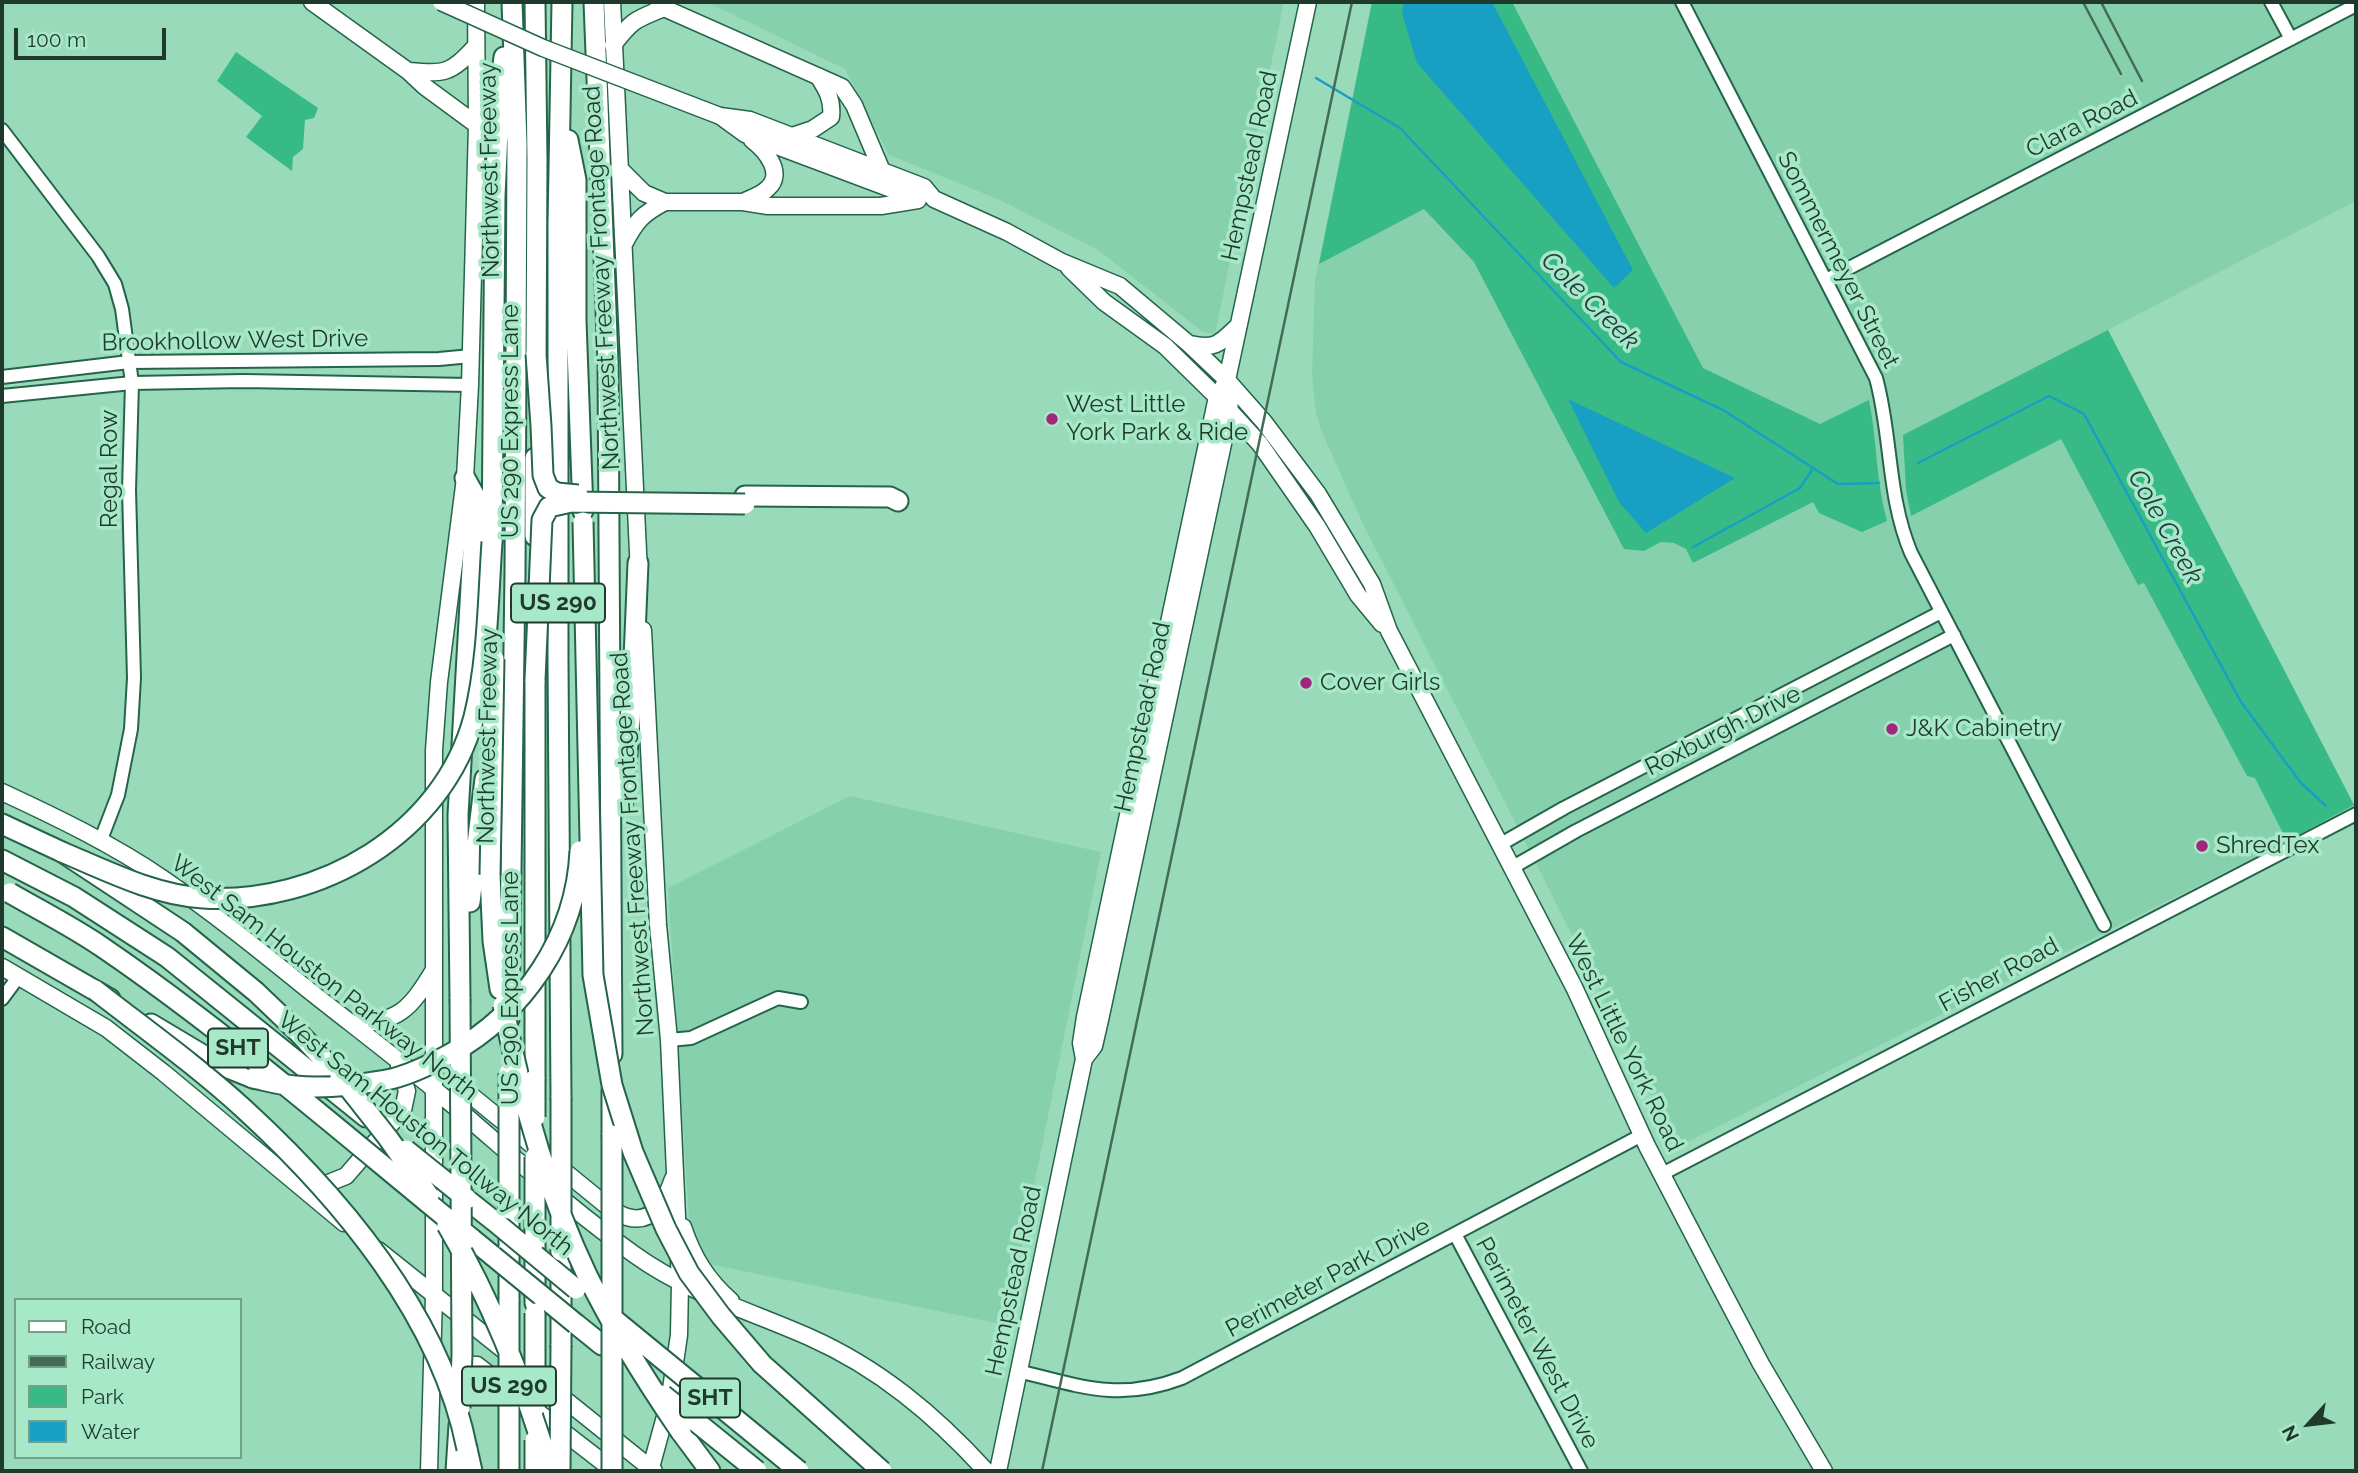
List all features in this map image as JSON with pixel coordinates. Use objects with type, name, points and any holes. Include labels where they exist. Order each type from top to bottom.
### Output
[{"type":"highway","name":"US 290 Express Lane","points":[[535,2],[535,1471]]},
{"type":"highway","name":"US 290","points":[[561,1471],[558,224],[562,2]]},
{"type":"highway","points":[[594,2],[608,362],[613,1471]]},
{"type":"highway","points":[[512,3],[500,89],[493,292],[492,542],[495,610],[490,875],[494,941],[514,1066],[538,1150],[559,1209],[587,1275],[644,1378],[710,1471]]},
{"type":"highway","name":"Northwest Freeway","points":[[509,1471],[509,1061],[517,143],[512,3]]},
{"type":"highway","points":[[561,108],[576,180],[576,321],[593,975],[612,1085],[633,1152],[666,1229],[690,1273],[721,1316],[762,1364],[882,1471]]},
{"type":"highway","points":[[535,680],[542,520],[549,507],[571,502],[745,500],[890,497],[898,501],[890,504],[745,500],[571,495],[556,493],[548,488],[542,475],[536,354]]},
{"type":"highway","points":[[464,1000],[458,815],[475,498],[465,478]]},
{"type":"highway","points":[[2,824],[62,852],[149,887],[202,898],[253,898],[277,894],[343,871],[371,855],[410,822],[436,792],[467,738],[483,671],[492,542]]},
{"type":"highway","points":[[612,957],[633,683],[638,563]]},
{"type":"highway","points":[[456,1471],[462,1354],[461,1161],[468,930],[473,862],[515,573]]},
{"type":"highway","points":[[2,937],[218,1064],[253,1078],[296,1086],[344,1085],[388,1079],[429,1066],[475,1040],[514,1006],[537,977],[557,943],[570,911],[579,877],[581,811],[589,750]]},
{"type":"highway","points":[[62,852],[183,932],[256,992],[300,1034],[364,1106],[420,1181],[474,1273],[500,1327],[530,1405],[550,1471]]},
{"type":"highway","name":"West Sam Houston Tollway North","points":[[2,860],[121,926],[205,986],[799,1471]]},
{"type":"highway","name":"West Sam Houston Tollway North","points":[[6,892],[100,945],[232,1043],[757,1471]]},
{"type":"highway","points":[[94,990],[243,1108],[292,1155],[347,1217],[386,1269],[422,1327],[443,1373],[465,1435],[472,1471]]},
{"type":"main road","points":[[312,2],[477,125]]},
{"type":"main road","name":"West Little York Road","points":[[441,2],[543,48],[720,116],[750,120],[924,187],[926,199]]},
{"type":"main road","points":[[429,1471],[434,1295],[434,750],[439,682],[465,478],[477,125],[477,2]]},
{"type":"main road","name":"Northwest Freeway Frontage Road","points":[[612,2],[638,563],[657,912],[669,1040],[680,1283],[674,1369],[669,1402],[652,1470]]},
{"type":"main road","name":"Hempstead Road","points":[[1084,1059],[1094,1046],[1100,1020],[1230,411],[1227,380],[1308,2]]},
{"type":"main road","points":[[613,45],[627,26],[661,5],[842,87],[849,95],[882,171]]},
{"type":"main road","points":[[408,71],[438,74],[450,70],[476,46]]},
{"type":"main road","points":[[792,136],[813,129],[831,117],[829,94],[818,76]]},
{"type":"main road","name":"West Little York Road","points":[[720,116],[745,134],[926,199],[1007,232],[1062,261],[1120,286],[1189,344],[1227,380],[1264,422],[1318,494],[1372,584],[1389,631],[1585,1009],[1642,1135],[1761,1364],[1824,1471]]},
{"type":"main road","points":[[743,202],[767,190],[772,185],[774,173],[773,165],[764,149],[745,134]]},
{"type":"main road","points":[[619,169],[645,193],[665,202],[881,206],[926,199]]},
{"type":"main road","points":[[624,244],[636,221],[665,202]]},
{"type":"main road","name":"West Little York Road","points":[[1062,261],[1104,302],[1165,346],[1230,411],[1288,483],[1358,595],[1389,631]]},
{"type":"main road","points":[[1189,344],[1211,347],[1220,343],[1239,325]]},
{"type":"main road","name":"Hempstead Road","points":[[998,1471],[1084,1059],[1081,1043],[1086,1017],[1217,397],[1227,380]]},
{"type":"main road","name":"West Sam Houston Parkway North","points":[[2,793],[100,842],[159,876],[226,924],[434,1090],[595,1227],[639,1258],[680,1283],[810,1337],[861,1363],[924,1409],[986,1471]]},
{"type":"main road","points":[[2,967],[106,1028],[652,1470]]},
{"type":"main road","points":[[352,1024],[374,1023],[404,1012],[415,1002],[434,970]]},
{"type":"main road","points":[[434,1028],[454,1072],[467,1092],[607,1206],[628,1218],[647,1217],[658,1210],[666,1200],[676,1171]]},
{"type":"main road","points":[[297,1185],[326,1184],[346,1176],[403,1110],[407,1091],[397,1060]]},
{"type":"main road","points":[[678,1210],[699,1265],[716,1287],[743,1311]]},
{"type":"main road","points":[[433,1392],[448,1370],[461,1364],[477,1365],[613,1471]]},
{"type":"street","name":"Sommermeyer Street","points":[[1682,2],[1876,378],[1886,423],[1890,471],[1900,528],[1941,612],[2105,925]]},
{"type":"street","points":[[2271,2],[2291,39]]},
{"type":"street","name":"Clara Road","points":[[1826,280],[2356,5]]},
{"type":"street","name":"Regal Row","points":[[2,130],[108,270],[122,309],[132,383],[129,490],[134,644],[131,729],[118,794],[100,842]]},
{"type":"street","name":"Brookhollow West Drive","points":[[8,376],[129,362],[439,359],[471,356]]},
{"type":"street","points":[[8,376],[16,394]]},
{"type":"street","name":"Brookhollow West Drive","points":[[2,396],[132,383],[256,381],[470,384]]},
{"type":"street","name":"Roxburgh Drive","points":[[1501,844],[1632,772],[1941,612]]},
{"type":"street","name":"Roxburgh Drive","points":[[1513,867],[1645,795],[1954,635]]},
{"type":"street","points":[[1757,709],[1769,731]]},
{"type":"street","points":[[1632,772],[1645,795]]},
{"type":"street","name":"Fisher Road","points":[[1662,1174],[2356,814]]},
{"type":"street","points":[[2,999],[19,976]]},
{"type":"street","points":[[669,1040],[691,1038],[778,998],[801,1002]]},
{"type":"street","name":"Perimeter Park Drive","points":[[1018,1371],[1091,1389],[1117,1392],[1135,1391],[1171,1382],[1642,1135]]},
{"type":"street","name":"Perimeter West Drive","points":[[1455,1234],[1581,1471]]},
{"type":"shaded area","points":[[707,2],[1284,2],[1215,334],[1203,332],[1098,250],[1000,200],[889,155],[845,69]]},
{"type":"shaded area","points":[[1372,2],[2356,2],[2356,201],[2108,330],[2354,805],[1677,1147],[1362,522],[1316,413],[1312,374],[1315,280]]},
{"type":"shaded area","points":[[850,796],[1101,852],[1006,1325],[704,1263],[690,1236],[668,888]]},
{"type":"green space","points":[[1372,2],[1512,2],[1703,368],[1820,424],[1869,400],[1887,521],[1862,532],[1819,513],[1813,502],[1693,563],[1686,549],[1674,543],[1661,542],[1644,551],[1624,549],[1474,262],[1424,209],[1319,264]]},
{"type":"green space","points":[[236,52],[318,108],[314,118],[305,120],[303,149],[293,157],[292,171],[246,137],[262,116],[217,81]]},
{"type":"green space","points":[[2108,330],[2354,805],[2287,841],[2255,778],[2247,776],[2144,583],[2138,585],[2061,439],[1911,516],[1906,490],[1903,435]]},
{"type":"water","points":[[1404,2],[1492,2],[1633,270],[1614,288],[1417,63],[1402,13]]},
{"type":"water","points":[[1568,399],[1735,478],[1646,533],[1619,502]]},
{"type":"waterway","name":"Cole Creek","points":[[1316,78],[1400,128],[1621,362],[1723,410],[1838,484],[1879,483]]},
{"type":"waterway","name":"Cole Creek","points":[[1918,463],[2049,396],[2084,414],[2241,702],[2301,783],[2326,806]]},
{"type":"waterway","points":[[1693,547],[1800,488],[1812,470]]},
{"type":"railway","points":[[1042,1471],[1352,2]]},
{"type":"railway","points":[[2083,2],[2121,74]]},
{"type":"railway","points":[[2101,2],[2142,81]]},
{"type":"place","name":"West Little York Park & Ride","points":[[1052,419]]},
{"type":"place","name":"Cover Girls","points":[[1306,683]]},
{"type":"place","name":"J&K Cabinetry","points":[[1892,729]]},
{"type":"place","name":"ShredTex","points":[[2202,846]]}]
